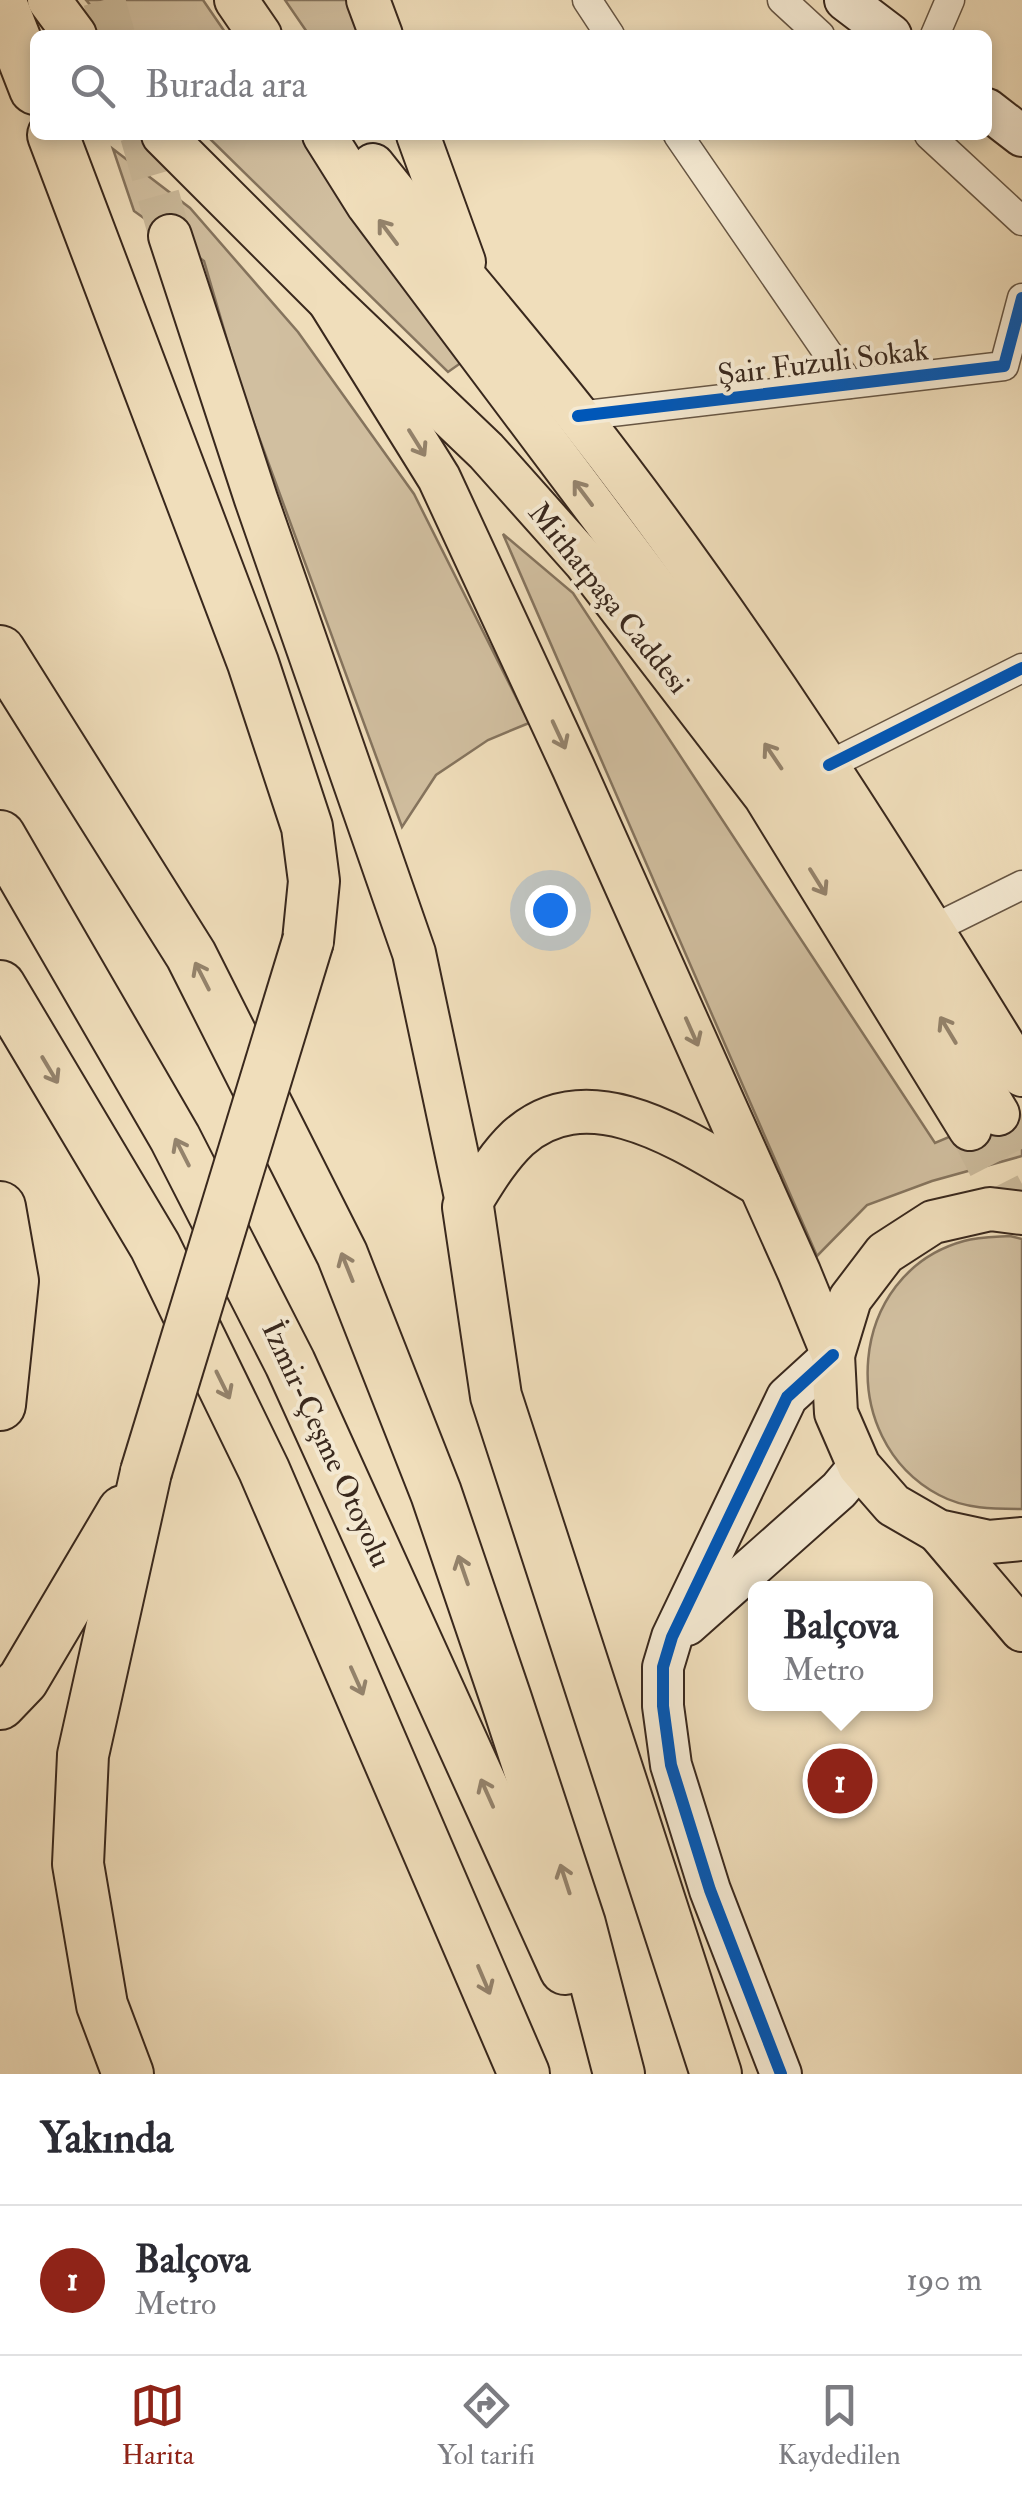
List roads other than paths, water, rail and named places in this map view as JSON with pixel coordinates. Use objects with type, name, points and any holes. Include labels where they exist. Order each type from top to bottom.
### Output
[{"type":"highway","points":[[0,0],[30,77]]},
{"type":"highway","points":[[54,140],[253,663],[301,809],[314,881],[308,941],[146,1472],[83,1755],[78,1864],[102,2005],[128,2074]]},
{"type":"highway","points":[[0,650],[191,955],[342,1254],[436,1493],[500,1680],[580,1924],[615,2074]]},
{"type":"highway","name":"İzmir-Çeşme Otoyolu","points":[[0,836],[174,1138],[290,1363],[615,2074]]},
{"type":"highway","points":[[0,986],[155,1246],[264,1470],[524,2074]]},
{"type":"highway","points":[[0,1207],[13,1281],[0,1405]]},
{"type":"highway","points":[[468,1207],[496,1396],[716,2074]]},
{"type":"highway","points":[[0,1704],[23,1680],[146,1472]]},
{"type":"main road","points":[[50,0],[72,30]]},
{"type":"main road","points":[[236,0],[257,30]]},
{"type":"main road","points":[[368,0],[379,30]]},
{"type":"main road","name":"Mithatpaşa Caddesi","points":[[168,140],[486,452],[585,562],[765,796],[984,1121],[865,892],[698,646],[368,205],[327,140]]},
{"type":"main road","points":[[353,140],[578,416],[829,766],[1022,1075]]},
{"type":"main road","points":[[420,140],[476,295]]},
{"type":"main road","points":[[170,236],[256,499],[414,953],[468,1207]]},
{"type":"main road","points":[[328,301],[439,478],[573,767],[833,1355]]},
{"type":"main road","points":[[468,1207],[494,1166],[520,1137],[552,1120],[600,1112],[646,1124],[760,1185]]},
{"type":"main road","points":[[1022,1213],[990,1209],[934,1222],[885,1253],[850,1299],[833,1355],[836,1413],[859,1466],[893,1505],[938,1531],[989,1542],[1022,1539]]},
{"type":"main road","points":[[938,1531],[1022,1630]]},
{"type":"street","points":[[587,0],[607,30]]},
{"type":"street","points":[[782,0],[815,30]]},
{"type":"street","points":[[937,30],[950,0]]},
{"type":"street","points":[[992,113],[1022,136]]},
{"type":"street","points":[[681,140],[849,384]]},
{"type":"street","points":[[934,140],[1022,221]]},
{"type":"street","name":"Şair Fuzuli Sokak","points":[[578,416],[849,384],[1013,373],[1022,298]]},
{"type":"street","points":[[829,766],[1022,668]]},
{"type":"street","points":[[933,929],[1022,886]]},
{"type":"street","points":[[781,2074],[710,1890],[671,1765],[662,1667],[672,1638],[787,1397],[833,1355]]},
{"type":"street","points":[[672,1638],[839,1490],[859,1466]]},
{"type":"tunnel","points":[[104,0],[113,30]]},
{"type":"tunnel","points":[[142,140],[170,236]]},
{"type":"tunnel","points":[[998,1114],[1022,1161]]},
{"type":"tunnel","points":[[970,1129],[1022,1230]]},
{"type":"place","name":"Balçova","points":[[840,1781]]}]
